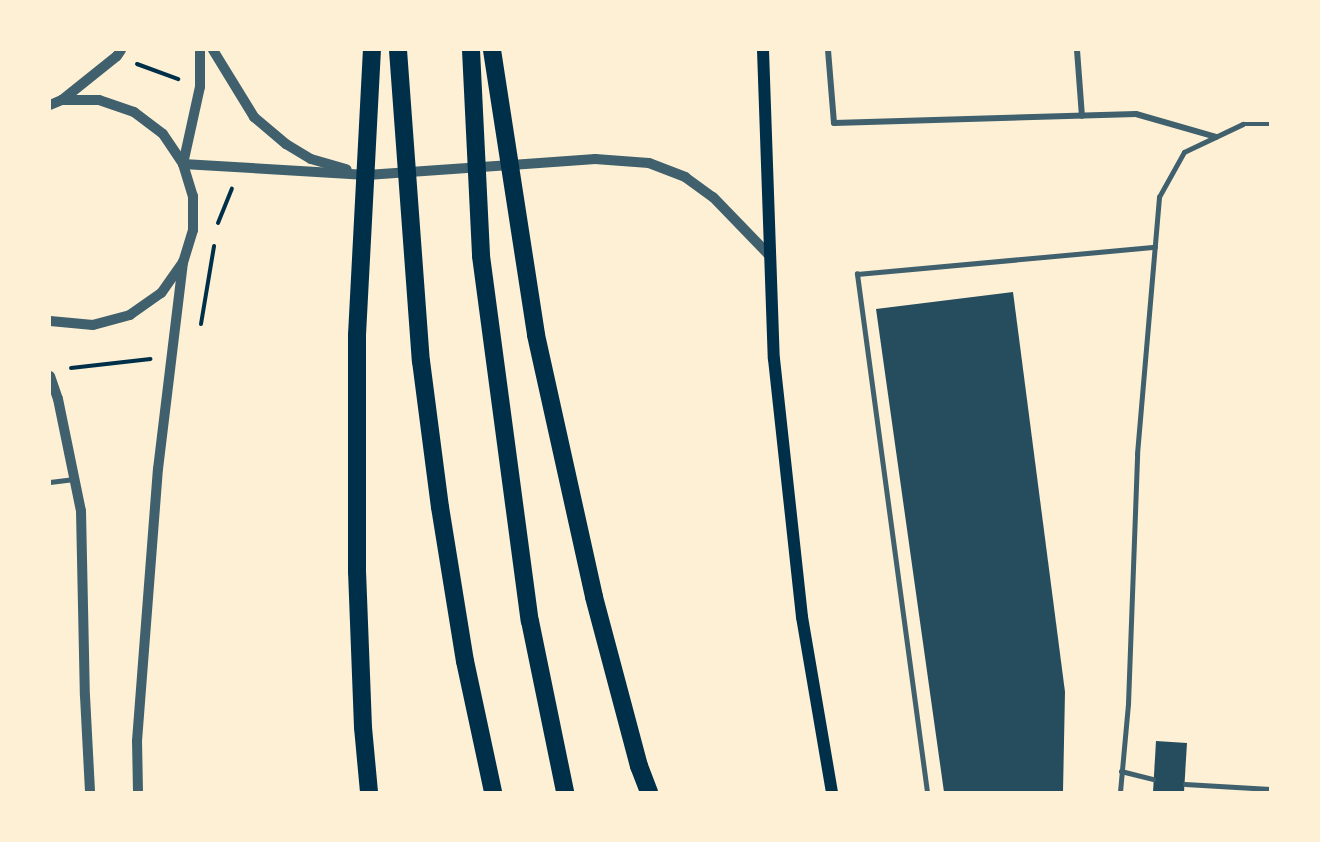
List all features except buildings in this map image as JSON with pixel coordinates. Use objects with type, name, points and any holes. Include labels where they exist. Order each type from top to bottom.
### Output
[{"type":"highway","points":[[369,792],[363,727],[357,572],[357,335],[372,50]]},
{"type":"highway","points":[[398,50],[421,361],[428,417],[465,661],[493,792]]},
{"type":"highway","points":[[471,50],[481,256],[530,621],[565,792]]},
{"type":"highway","points":[[492,50],[536,335],[594,597],[639,766],[649,792]]},
{"type":"main road","points":[[763,50],[774,359],[802,617],[832,792]]},
{"type":"street","points":[[50,105],[63,100],[117,56],[121,50]]},
{"type":"street","points":[[183,164],[200,87],[200,50]]},
{"type":"street","points":[[213,50],[254,117],[286,144],[311,159],[368,175]]},
{"type":"street","points":[[828,50],[834,123],[1136,114],[1216,137]]},
{"type":"street","points":[[1077,50],[1082,116]]},
{"type":"street","points":[[50,100],[99,100],[134,112],[163,134],[183,164],[193,196],[193,230],[183,262],[158,470],[137,741],[138,792]]},
{"type":"street","points":[[183,164],[368,175],[595,159],[649,163],[685,177],[713,197],[770,256]]},
{"type":"street","points":[[50,321],[93,325],[130,315],[161,293],[183,262]]},
{"type":"street","points":[[50,376],[58,399],[81,512],[85,696],[90,792]]},
{"type":"lane","points":[[1120,792],[1128,704],[1137,454],[1159,197],[1185,152],[1243,124],[1270,124]]},
{"type":"lane","points":[[927,792],[857,274],[1155,247]]},
{"type":"lane","points":[[50,483],[75,479]]},
{"type":"lane","points":[[1121,771],[1153,779]]},
{"type":"lane","points":[[1185,784],[1270,789]]}]
